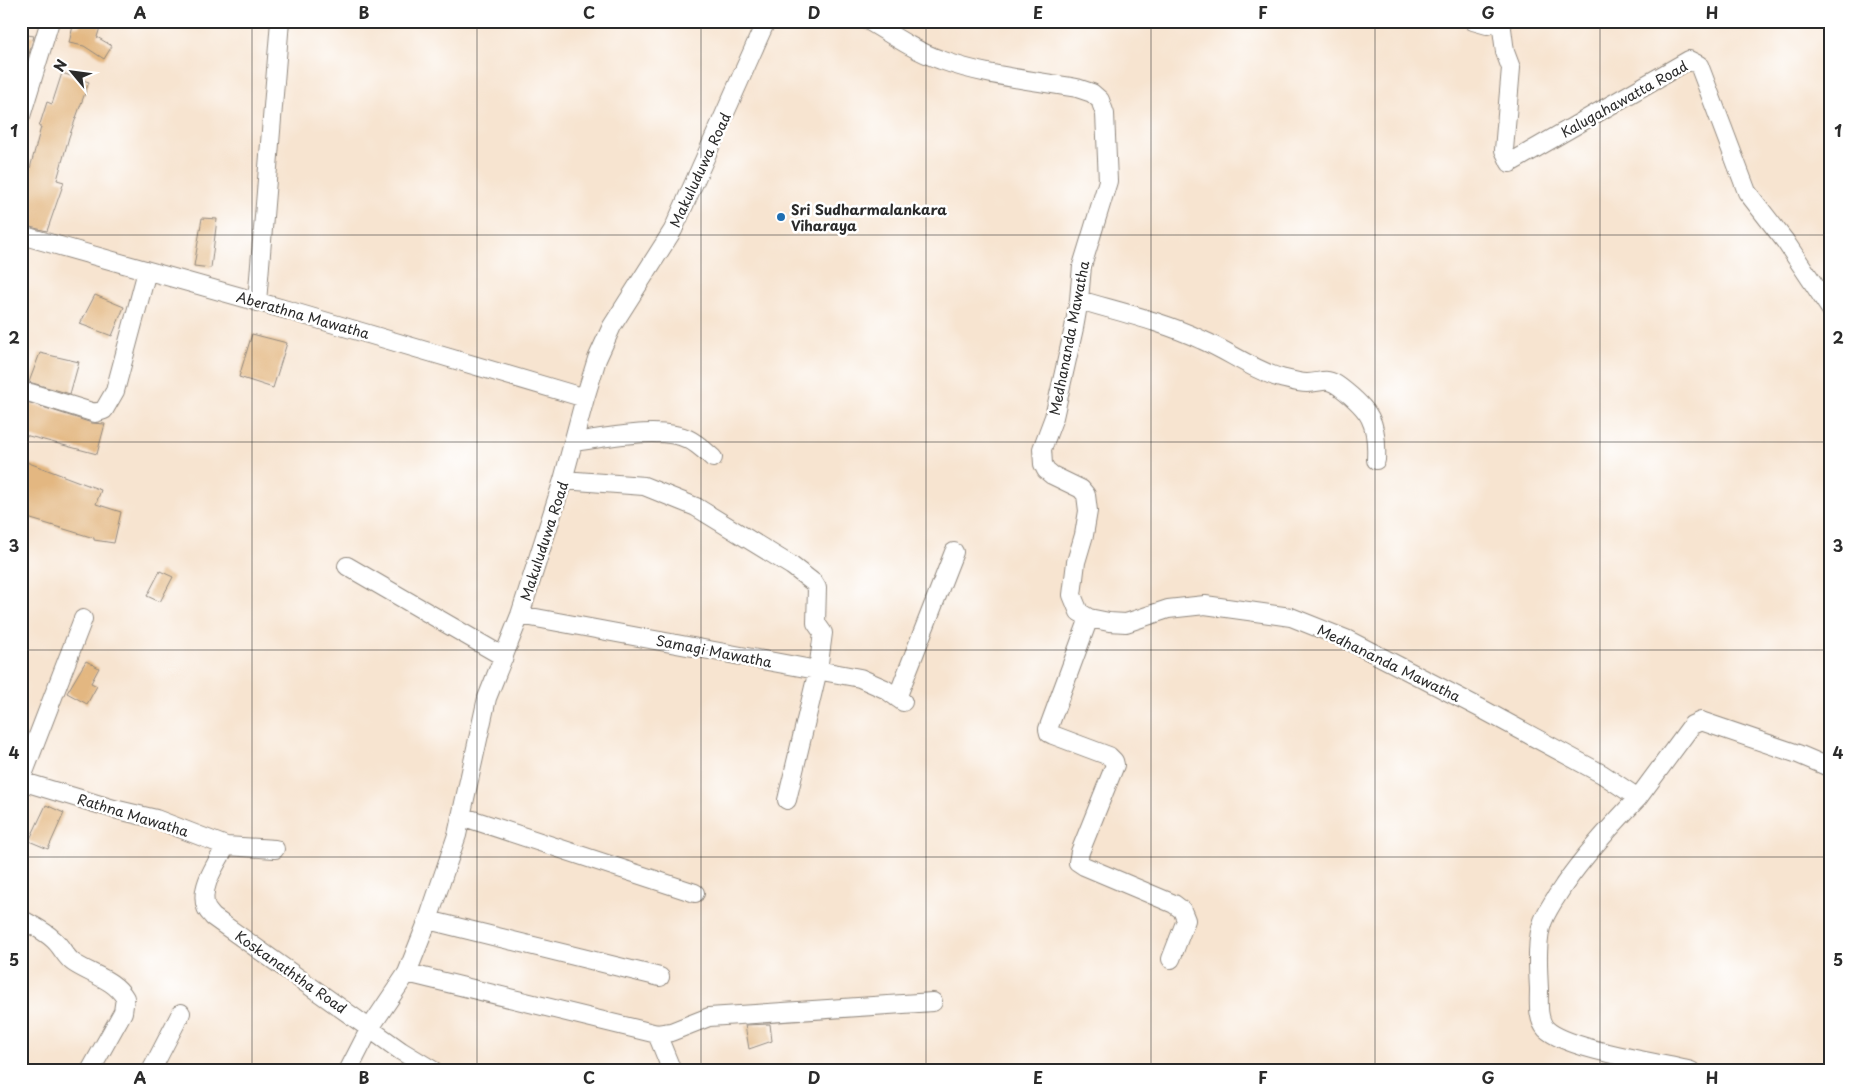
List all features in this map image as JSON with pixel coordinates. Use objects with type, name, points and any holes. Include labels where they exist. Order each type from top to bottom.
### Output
[{"type":"street","points":[[21,116],[50,21]]},
{"type":"street","points":[[257,302],[280,21]]},
{"type":"street","name":"Makuluduwa Road","points":[[348,1071],[370,1028],[407,973],[428,920],[457,836],[487,698],[520,614],[563,480],[597,359],[612,326],[673,230],[766,21]]},
{"type":"street","name":"Medhananda Mawatha","points":[[869,21],[906,44],[940,60],[979,71],[1078,88],[1092,93],[1100,100],[1105,114],[1108,181],[1082,266],[1079,300],[1054,417],[1042,449],[1043,464],[1046,470],[1052,475],[1081,489],[1086,495],[1088,511],[1084,535],[1076,562],[1072,595],[1079,612],[1089,618],[1126,623],[1168,609],[1205,606],[1291,617],[1346,639],[1480,708],[1602,774],[1638,798]]},
{"type":"street","points":[[1474,21],[1487,25],[1495,21]]},
{"type":"street","name":"Kalugahawatta Road","points":[[1501,21],[1505,52],[1511,68],[1504,150],[1510,163],[1689,60],[1699,65],[1747,192],[1785,241],[1831,310]]},
{"type":"street","name":"Aberathna Mawatha","points":[[21,234],[585,398]]},
{"type":"street","points":[[31,393],[94,413],[104,410],[115,391],[148,271]]},
{"type":"street","points":[[1079,300],[1154,322],[1201,339],[1275,376],[1307,383],[1330,380],[1370,414],[1375,426],[1376,460]]},
{"type":"street","points":[[574,442],[650,433],[671,433],[690,440],[713,458]]},
{"type":"street","points":[[563,480],[644,486],[696,507],[810,578],[817,588],[815,616],[816,622],[823,633],[818,670],[787,800]]},
{"type":"street","name":"Samagi Mawatha","points":[[520,614],[860,678],[885,689],[900,700],[954,552]]},
{"type":"street","points":[[347,566],[504,657]]},
{"type":"street","points":[[1089,618],[1048,728],[1053,735],[1109,756],[1115,765],[1080,852],[1078,862],[1174,904],[1182,910],[1186,920],[1172,959]]},
{"type":"street","points":[[21,780],[83,619]]},
{"type":"street","points":[[1692,1071],[1607,1052],[1562,1039],[1547,1029],[1541,1022],[1538,969],[1543,922],[1556,897],[1576,868],[1600,838],[1638,798],[1692,726],[1701,721],[1798,754],[1831,768]]},
{"type":"street","name":"Rathna Mawatha","points":[[21,780],[114,809],[156,819],[226,846],[276,849]]},
{"type":"street","points":[[461,816],[695,892]]},
{"type":"street","name":"Koskanaththa Road","points":[[226,846],[208,880],[204,896],[206,908],[213,917],[401,1051],[434,1071]]},
{"type":"street","points":[[21,919],[46,933],[74,963],[113,983],[125,998],[123,1012],[90,1071]]},
{"type":"street","points":[[428,920],[660,977]]},
{"type":"street","points":[[407,973],[657,1034],[671,1032],[709,1017],[933,1002]]},
{"type":"street","points":[[151,1071],[181,1013]]},
{"type":"street","points":[[657,1034],[672,1071]]},
{"type":"building","points":[[81,21],[102,21],[97,37],[112,46],[104,59],[84,46],[69,43],[73,26],[79,27]]},
{"type":"building","points":[[21,34],[34,36],[29,54],[21,52]]},
{"type":"building","points":[[62,73],[89,82],[69,137],[57,180],[64,182],[47,231],[21,225],[21,214],[28,192],[24,191],[41,127],[39,127],[47,102],[52,104]]},
{"type":"building","points":[[202,218],[217,219],[211,268],[194,266]]},
{"type":"building","points":[[95,295],[124,307],[112,336],[80,324]]},
{"type":"building","points":[[252,334],[287,343],[273,388],[239,377]]},
{"type":"building","points":[[40,353],[79,362],[70,394],[29,382]]},
{"type":"building","points":[[24,401],[92,423],[105,424],[97,454],[21,434],[21,410]]},
{"type":"building","points":[[21,460],[101,490],[96,504],[121,512],[114,543],[94,540],[94,538],[21,516]]},
{"type":"building","points":[[160,571],[173,577],[160,602],[147,596]]},
{"type":"building","points":[[86,661],[99,668],[91,683],[97,686],[87,704],[67,693]]},
{"type":"building","points":[[46,805],[64,813],[48,849],[29,841]]},
{"type":"building","points":[[770,1024],[772,1041],[749,1049],[745,1025]]},
{"type":"place","name":"Sri Sudharmalankara Viharaya","points":[[781,217]]}]
